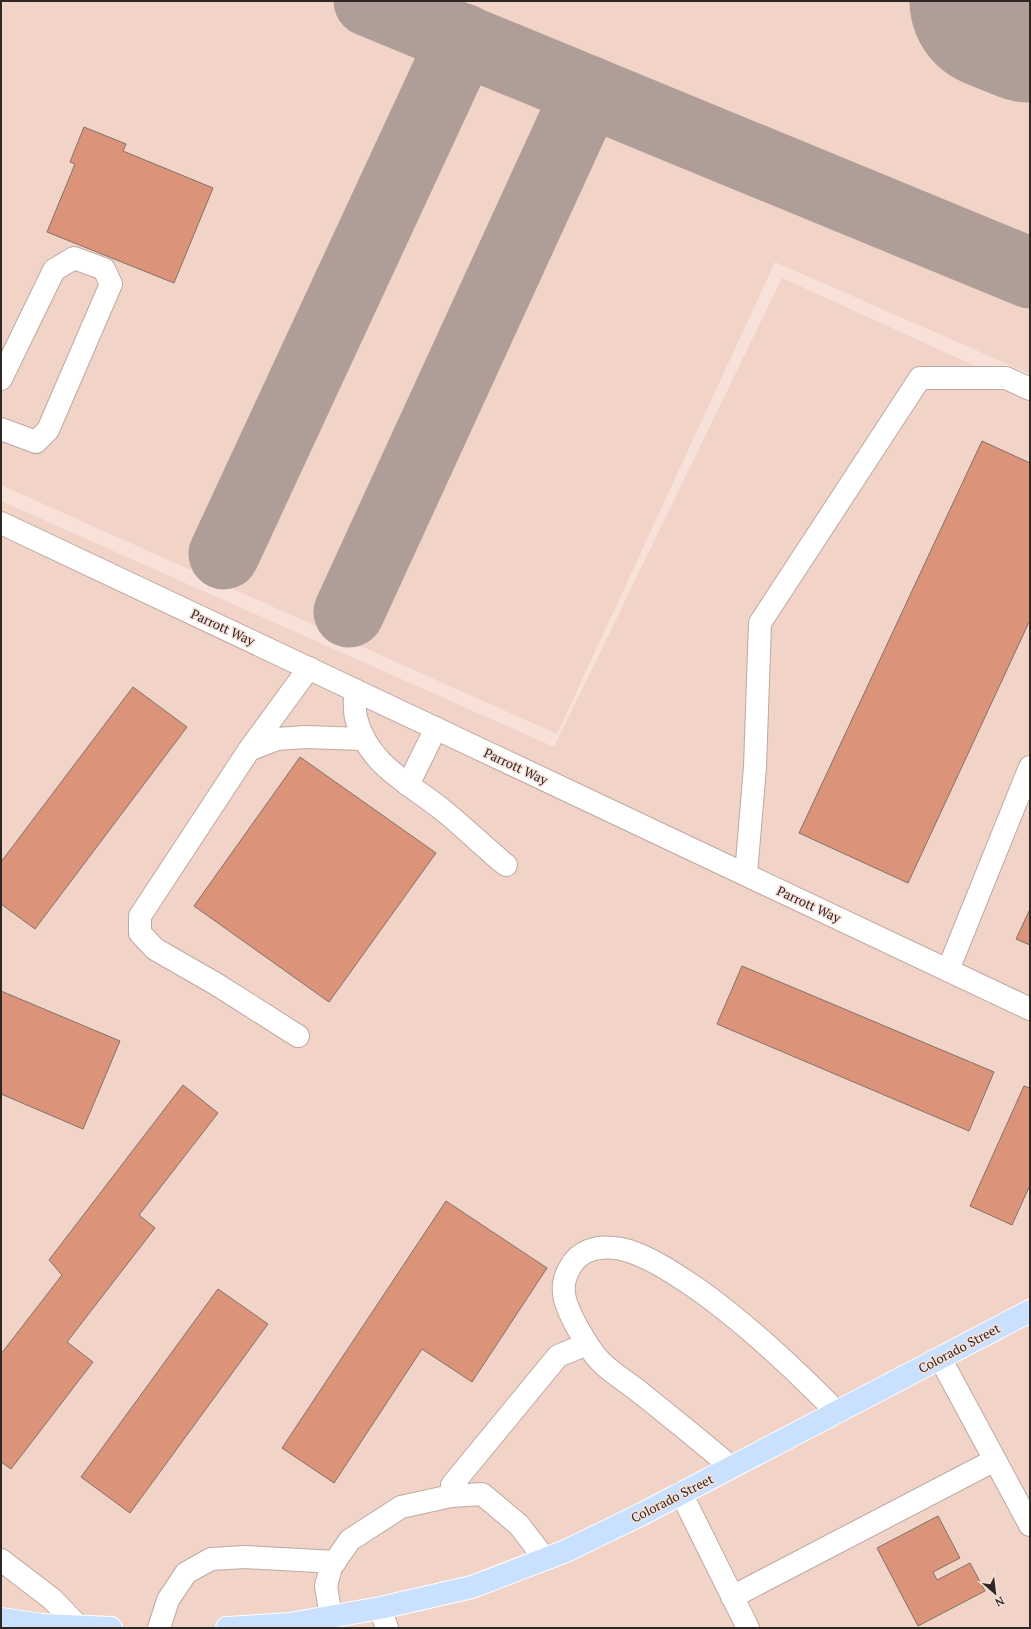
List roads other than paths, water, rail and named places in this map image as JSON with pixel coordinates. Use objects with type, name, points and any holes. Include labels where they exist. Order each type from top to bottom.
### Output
[{"type":"main road","name":"Colorado Street","points":[[227,1628],[291,1626],[331,1617],[383,1618],[472,1587],[545,1559],[593,1538],[1030,1311]]},
{"type":"main road","points":[[1,1620],[42,1625],[112,1628]]},
{"type":"street","points":[[1,379],[54,270],[74,258],[104,269],[111,284],[48,430],[36,442],[1,428]]},
{"type":"street","points":[[746,874],[755,767],[760,623],[920,378],[1006,378],[1030,389]]},
{"type":"street","name":"Parrott Way","points":[[1,523],[1030,1009]]},
{"type":"street","points":[[298,1036],[216,984],[155,949],[140,933],[140,916],[249,750],[309,668]]},
{"type":"street","points":[[355,690],[356,716],[364,739],[374,756],[408,785],[444,811],[506,865]]},
{"type":"street","points":[[408,785],[436,728]]},
{"type":"street","points":[[249,750],[276,739],[305,737],[364,739]]},
{"type":"street","points":[[948,970],[1030,767]]},
{"type":"street","points":[[731,1467],[702,1441],[602,1362],[587,1344],[571,1314],[564,1295],[564,1278],[574,1262],[587,1251],[610,1247],[630,1251],[671,1271],[721,1305],[788,1363],[837,1412]]},
{"type":"street","points":[[451,1496],[452,1485],[558,1356],[587,1344]]},
{"type":"street","points":[[940,1358],[1030,1525]]},
{"type":"street","points":[[732,1597],[995,1460]]},
{"type":"street","points":[[681,1493],[748,1628]]},
{"type":"street","points":[[331,1617],[326,1586],[331,1567],[350,1540],[401,1507],[451,1496],[482,1494],[519,1526],[545,1559]]},
{"type":"street","points":[[159,1628],[168,1600],[186,1573],[211,1559],[245,1557],[335,1562]]},
{"type":"street","points":[[1,1560],[52,1598],[79,1627]]}]
